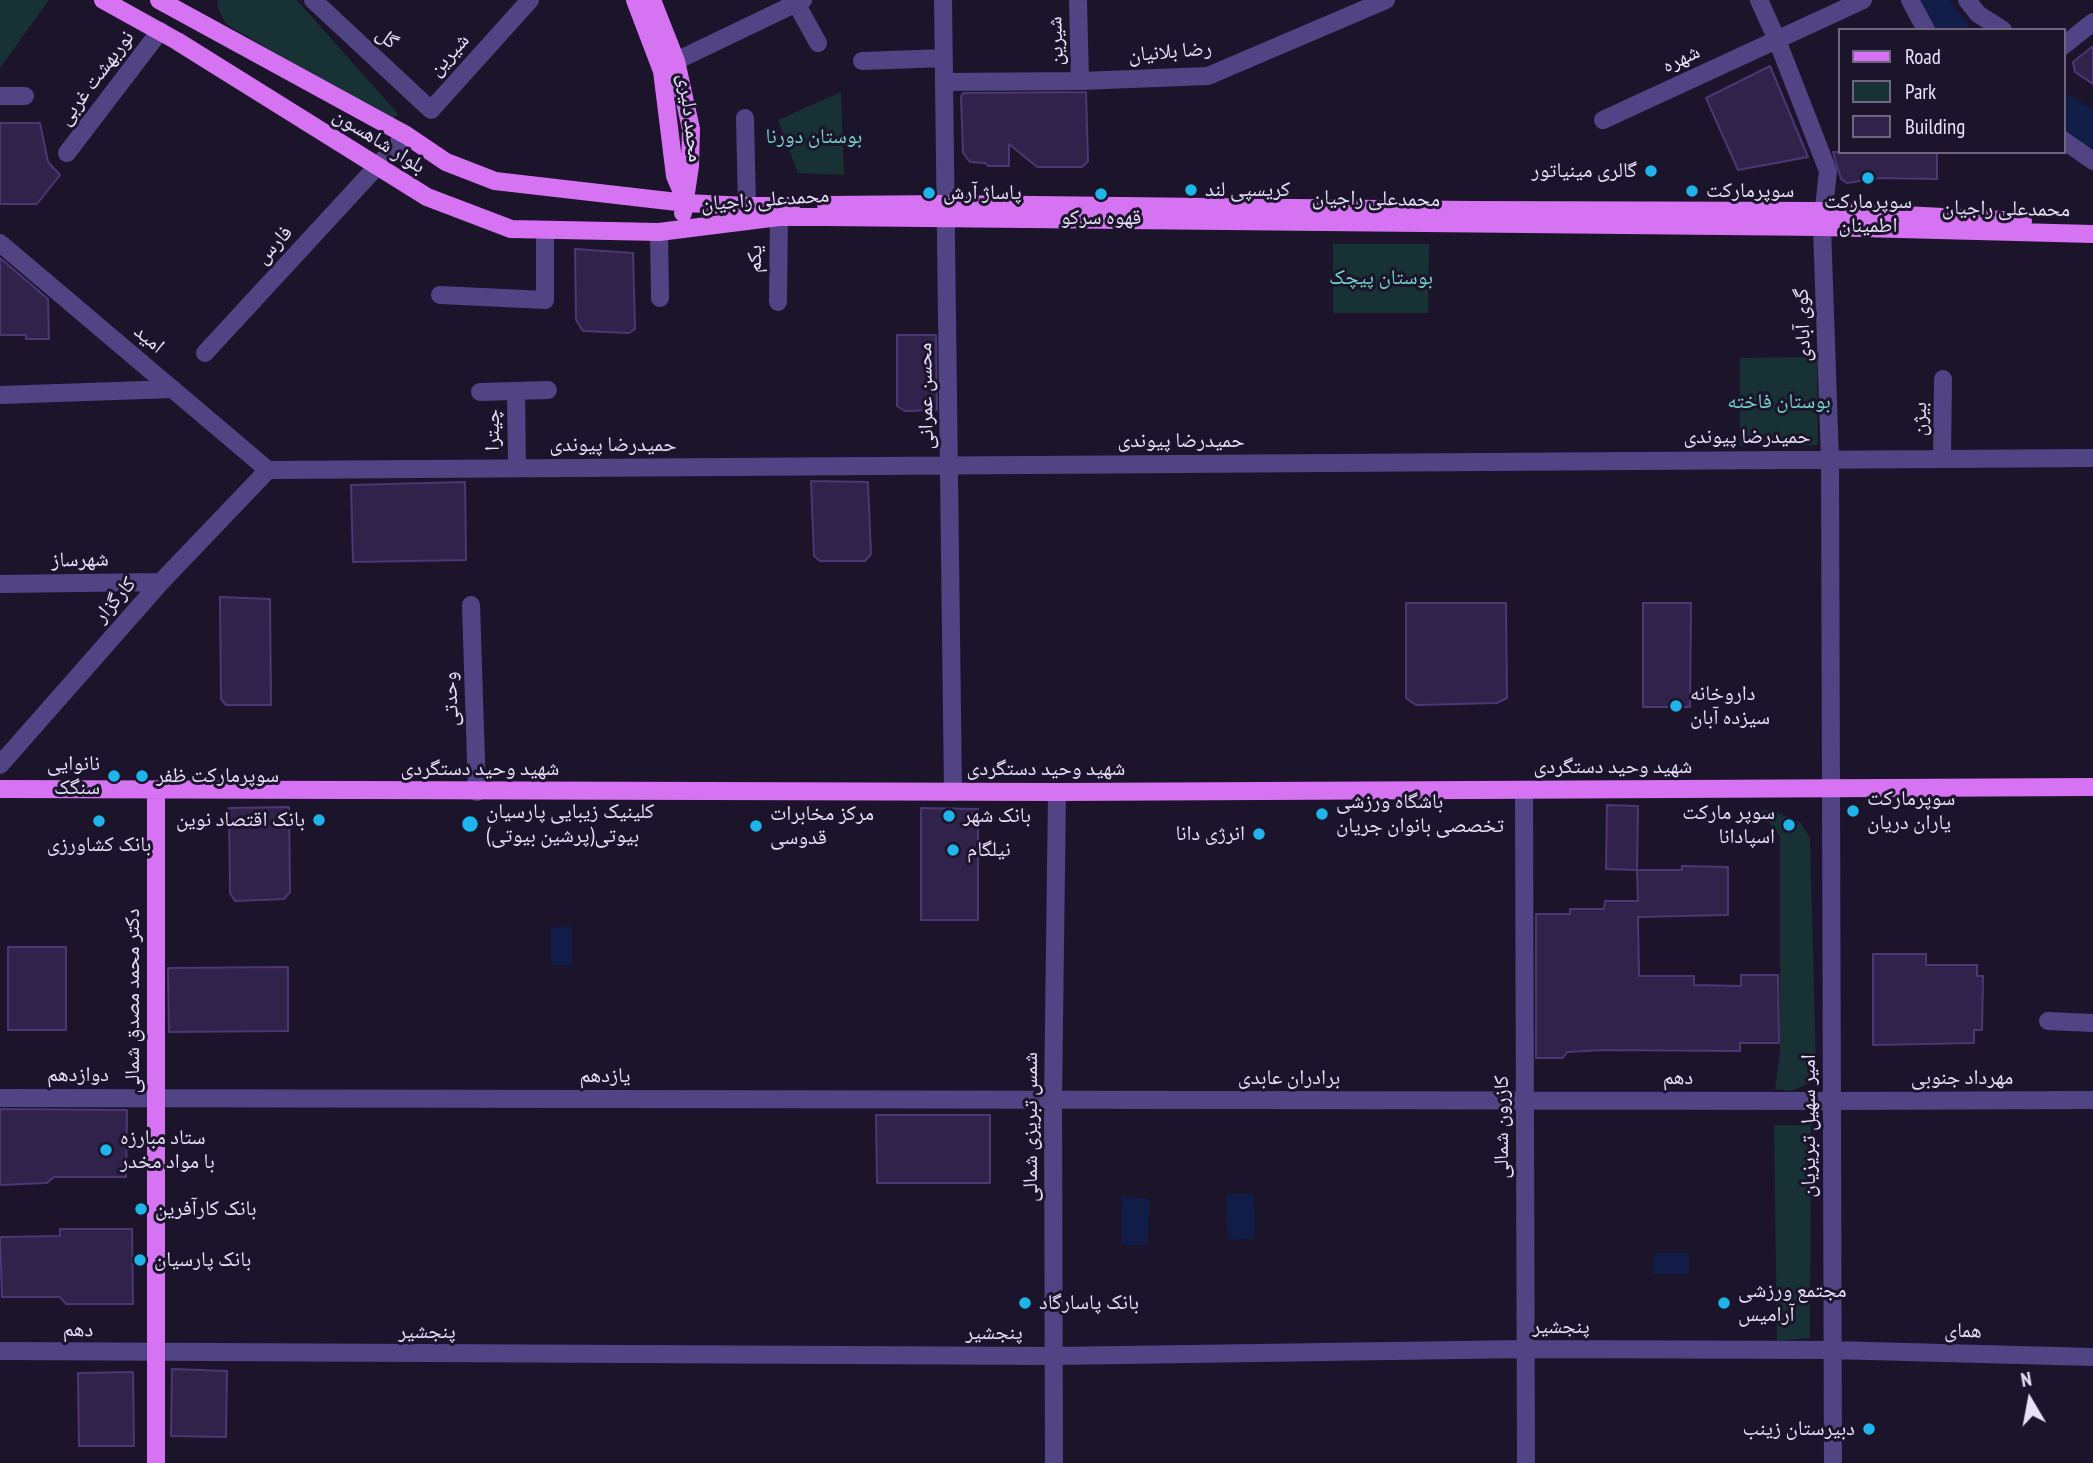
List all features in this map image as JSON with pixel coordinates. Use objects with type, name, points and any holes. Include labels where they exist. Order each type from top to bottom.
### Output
[{"type":"main road","name":"بلوار شاهسون","points":[[103,0],[160,31],[427,197],[511,229],[659,232]]},
{"type":"main road","name":"محمد دلیری","points":[[635,0],[663,71],[675,176],[686,202]]},
{"type":"main road","name":"محمد دلیری","points":[[652,0],[676,61],[691,129],[686,202]]},
{"type":"main road","name":"بلوار شاهسون","points":[[171,3],[406,135],[446,162],[495,181],[686,202]]},
{"type":"main road","name":"محمدعلی راجیان","points":[[686,202],[946,211],[2093,224]]},
{"type":"main road","points":[[679,229],[686,202]]},
{"type":"main road","name":"محمدعلی راجیان","points":[[659,232],[779,217],[946,211]]},
{"type":"main road","name":"محمدعلی راجیان","points":[[1823,219],[2093,234]]},
{"type":"main road","name":"شهید وحید دستگردی","points":[[0,789],[1058,792],[2093,787]]},
{"type":"main road","name":"دکتر محمد مصدق شمالی","points":[[156,790],[156,1463]]},
{"type":"street","name":"گل","points":[[313,0],[430,110]]},
{"type":"street","name":"شیرین","points":[[430,110],[530,0]]},
{"type":"street","name":"محسن عمرانی","points":[[943,0],[953,792]]},
{"type":"street","name":"شیرین","points":[[1077,0],[1080,81]]},
{"type":"street","name":"رضا بلانیان","points":[[945,82],[1208,76],[1386,0]]},
{"type":"street","name":"گوی آبادی","points":[[1759,0],[1828,171],[1823,219],[1830,459],[1832,789]]},
{"type":"street","name":"شهره","points":[[1604,120],[1863,0]]},
{"type":"street","points":[[1910,0],[1925,28]]},
{"type":"street","points":[[1967,0],[1978,14],[2000,28]]},
{"type":"street","points":[[676,61],[800,1],[818,43]]},
{"type":"street","points":[[2065,44],[2093,22]]},
{"type":"street","name":"نوربهشت غربی","points":[[67,153],[160,31]]},
{"type":"street","points":[[862,61],[944,58]]},
{"type":"street","points":[[0,96],[25,96]]},
{"type":"street","points":[[746,118],[747,206]]},
{"type":"street","name":"فارس","points":[[205,353],[406,135]]},
{"type":"street","points":[[2065,141],[2093,160]]},
{"type":"street","name":"یکم","points":[[778,302],[779,217]]},
{"type":"street","points":[[440,295],[545,300],[545,230]]},
{"type":"street","points":[[659,232],[660,298]]},
{"type":"street","name":"امید","points":[[0,243],[268,470]]},
{"type":"street","name":"بیژن","points":[[1942,459],[1943,379]]},
{"type":"street","points":[[0,395],[173,389]]},
{"type":"street","name":"چیترا","points":[[480,392],[548,390]]},
{"type":"street","name":"چیترا","points":[[516,391],[517,468]]},
{"type":"street","name":"حمیدرضا پیوندی","points":[[268,470],[2093,458]]},
{"type":"street","name":"کارگزار","points":[[0,765],[161,582],[268,470]]},
{"type":"street","name":"شهرساز","points":[[0,584],[161,582]]},
{"type":"street","name":"وحدتی","points":[[471,604],[477,792]]},
{"type":"street","name":"امیر سهیل تبریزیان","points":[[1832,789],[1833,1463]]},
{"type":"street","name":"کازرون شمالی","points":[[1524,790],[1526,1463]]},
{"type":"street","name":"شمس تبریزی شمالی","points":[[1054,1463],[1054,1100],[1058,792]]},
{"type":"street","points":[[2048,1021],[2093,1023]]},
{"type":"street","name":"دوازدهم","points":[[0,1098],[156,1098]]},
{"type":"street","name":"یازدهم","points":[[156,1098],[1054,1100]]},
{"type":"street","name":"برادران عابدی","points":[[1054,1100],[1525,1101]]},
{"type":"street","name":"مهرداد جنوبی","points":[[1831,1101],[2093,1100]]},
{"type":"street","name":"دهم","points":[[1525,1101],[1831,1101]]},
{"type":"street","name":"پنجشیر","points":[[156,1354],[1054,1356],[1526,1349],[1832,1350]]},
{"type":"street","name":"همای","points":[[1832,1350],[2093,1357]]},
{"type":"street","name":"دهم","points":[[0,1351],[156,1354]]},
{"type":"green space","points":[[0,0],[49,0],[0,68]]},
{"type":"green space","points":[[218,0],[297,0],[398,114],[390,121],[226,24],[217,6]]},
{"type":"green space","name":"بوستان دورنا","points":[[841,92],[844,175],[798,173],[778,120]]},
{"type":"green space","name":"بوستان پیچک","points":[[1333,244],[1429,244],[1428,313],[1333,313]]},
{"type":"green space","name":"بوستان فاخته","points":[[1817,357],[1818,445],[1740,446],[1740,358]]},
{"type":"green space","points":[[1770,810],[1800,822],[1810,838],[1816,1069],[1814,1081],[1791,1091],[1775,1089],[1780,1052],[1780,836],[1760,811]]},
{"type":"green space","points":[[1774,1125],[1811,1125],[1810,1338],[1777,1341]]},
{"type":"water","points":[[572,926],[572,965],[551,965],[551,927]]},
{"type":"water","points":[[1226,1194],[1254,1194],[1255,1239],[1228,1240]]},
{"type":"water","points":[[1122,1197],[1149,1198],[1148,1245],[1121,1245]]},
{"type":"water","points":[[1654,1253],[1689,1253],[1689,1274],[1654,1274]]},
{"type":"building","points":[[2093,46],[2093,84],[2075,72],[2073,62]]},
{"type":"building","points":[[1770,66],[1808,157],[1738,170],[1706,98]]},
{"type":"building","points":[[1086,92],[1088,161],[1082,167],[1037,167],[1009,144],[1009,166],[988,166],[985,163],[970,162],[963,153],[963,93]]},
{"type":"building","points":[[0,123],[40,123],[48,162],[60,175],[37,204],[0,204]]},
{"type":"building","points":[[1833,152],[1937,154],[1937,179],[1880,178],[1847,183],[1841,179]]},
{"type":"building","points":[[575,249],[633,253],[635,329],[629,333],[583,331],[576,320]]},
{"type":"building","points":[[0,258],[48,299],[49,339],[26,339],[26,335],[0,335]]},
{"type":"building","points":[[897,335],[936,335],[937,410],[905,411],[897,406]]},
{"type":"building","points":[[811,481],[868,482],[871,554],[865,561],[820,561],[814,556]]},
{"type":"building","points":[[465,482],[466,560],[353,562],[351,485]]},
{"type":"building","points":[[220,597],[270,599],[271,705],[226,705],[221,699]]},
{"type":"building","points":[[1406,603],[1506,603],[1507,698],[1497,703],[1416,705],[1406,698]]},
{"type":"building","points":[[1643,603],[1691,603],[1690,707],[1643,707]]},
{"type":"building","points":[[1607,805],[1638,806],[1637,870],[1606,869]]},
{"type":"building","points":[[289,807],[290,892],[284,899],[235,901],[230,893],[229,808]]},
{"type":"building","points":[[921,808],[978,809],[978,920],[921,920]]},
{"type":"building","points":[[1682,866],[1728,867],[1728,915],[1638,917],[1639,976],[1694,976],[1694,985],[1741,986],[1741,975],[1778,975],[1779,1043],[1740,1043],[1740,1051],[1603,1050],[1567,1052],[1563,1058],[1536,1058],[1536,914],[1570,914],[1570,909],[1604,909],[1605,901],[1638,901],[1637,870],[1682,870]]},
{"type":"building","points":[[8,947],[66,947],[66,1030],[8,1030]]},
{"type":"building","points":[[1873,954],[1926,954],[1926,965],[1977,965],[1977,976],[1983,976],[1982,1030],[1974,1030],[1974,1043],[1873,1045]]},
{"type":"building","points":[[288,967],[288,1031],[169,1032],[168,968]]},
{"type":"building","points":[[0,1109],[127,1110],[126,1177],[54,1177],[47,1183],[0,1185]]},
{"type":"building","points":[[876,1115],[990,1115],[990,1183],[877,1183]]},
{"type":"building","points":[[60,1229],[132,1229],[133,1304],[66,1304],[60,1297],[2,1297],[0,1237],[60,1236]]},
{"type":"building","points":[[172,1369],[227,1371],[226,1437],[171,1436]]},
{"type":"building","points":[[133,1372],[134,1446],[79,1446],[78,1373]]},
{"type":"waterway","points":[[1929,0],[1950,28]]},
{"type":"waterway","points":[[2065,112],[2093,130]]},
{"type":"place","name":"گالری مینیاتور","points":[[1651,171]]},
{"type":"place","name":"سوپرمارکت اطمینان","points":[[1868,178]]},
{"type":"place","name":"کریسپی لند","points":[[1191,190]]},
{"type":"place","name":"سوپرمارکت","points":[[1692,191]]},
{"type":"place","name":"پاساژ آرش","points":[[929,193]]},
{"type":"place","name":"قهوه سرکو","points":[[1101,194]]},
{"type":"place","name":"داروخانه سیزده آبان","points":[[1676,706]]},
{"type":"place","name":"نانوایی سنگک","points":[[114,776]]},
{"type":"place","name":"سوپرمارکت ظفر","points":[[142,776]]},
{"type":"place","name":"سوپرمارکت یاران دریان","points":[[1853,811]]},
{"type":"place","name":"باشگاه ورزشی تخصصی بانوان جریان","points":[[1322,814]]},
{"type":"place","name":"بانک شهر","points":[[949,816]]},
{"type":"place","name":"بانک اقتصاد نوین","points":[[319,820]]},
{"type":"place","name":"بانک کشاورزی","points":[[99,821]]},
{"type":"place","name":"کلینیک زیبایی پارسیان بیوتی(پرشین بیوتی)","points":[[470,824]]},
{"type":"place","name":"سوپر مارکت اسپادانا","points":[[1789,825]]},
{"type":"place","name":"مرکز مخابرات قدوسی","points":[[756,826]]},
{"type":"place","name":"انرژی دانا","points":[[1259,834]]},
{"type":"place","name":"نیلگام","points":[[953,850]]},
{"type":"place","name":"ستاد مبارزه با مواد مخدر","points":[[106,1150]]},
{"type":"place","name":"بانک کارآفرین","points":[[141,1209]]},
{"type":"place","name":"بانک پارسیان","points":[[140,1260]]},
{"type":"place","name":"بانک پاسارگاد","points":[[1025,1303]]},
{"type":"place","name":"مجتمع ورزشی آرامیس","points":[[1724,1303]]},
{"type":"place","name":"دبیرستان زینب","points":[[1869,1429]]}]
